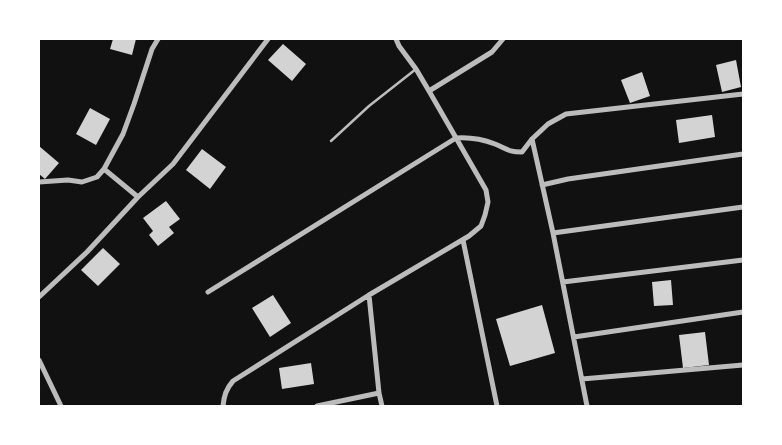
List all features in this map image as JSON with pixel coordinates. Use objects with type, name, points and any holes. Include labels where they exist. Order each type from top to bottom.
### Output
[{"type":"street","points":[[39,182],[68,180],[82,182],[97,177],[104,169],[123,134],[152,49],[158,39]]},
{"type":"street","points":[[39,296],[87,252],[173,164],[268,39]]},
{"type":"street","points":[[223,406],[227,388],[233,380],[368,295],[463,240],[481,226],[488,202],[486,190],[416,69],[396,39]]},
{"type":"street","points":[[429,91],[492,52],[503,39]]},
{"type":"street","points":[[208,292],[456,138],[470,137],[494,144],[510,152],[522,152],[532,139],[548,124],[566,114],[743,94]]},
{"type":"street","points":[[532,139],[553,233],[587,406]]},
{"type":"street","points":[[542,185],[568,179],[743,154]]},
{"type":"street","points":[[104,169],[138,198]]},
{"type":"street","points":[[553,233],[743,207]]},
{"type":"street","points":[[463,240],[497,406]]},
{"type":"street","points":[[562,282],[743,260]]},
{"type":"street","points":[[368,295],[382,406]]},
{"type":"street","points":[[574,337],[743,312]]},
{"type":"street","points":[[39,360],[61,406]]},
{"type":"street","points":[[582,379],[743,364]]},
{"type":"street","points":[[316,406],[380,393]]},
{"type":"lane","points":[[331,141],[369,106],[416,69]]},
{"type":"building","points":[[113,39],[136,39],[132,55],[110,49]]},
{"type":"building","points":[[283,44],[306,64],[292,81],[268,60]]},
{"type":"building","points":[[736,60],[741,87],[722,92],[716,65]]},
{"type":"building","points":[[642,72],[650,96],[630,103],[621,80]]},
{"type":"building","points":[[90,108],[110,119],[96,145],[76,134]]},
{"type":"building","points":[[712,115],[715,137],[679,143],[676,120]]},
{"type":"building","points":[[39,146],[59,163],[45,179],[39,174]]},
{"type":"building","points":[[202,149],[226,167],[210,189],[186,170]]},
{"type":"building","points":[[166,201],[180,219],[169,227],[174,233],[158,246],[149,235],[153,231],[143,218]]},
{"type":"building","points":[[103,248],[120,264],[98,286],[81,270]]},
{"type":"building","points":[[671,280],[673,305],[654,306],[652,282]]},
{"type":"building","points":[[273,295],[291,323],[270,337],[252,308]]},
{"type":"building","points":[[542,305],[555,353],[510,366],[496,319]]},
{"type":"building","points":[[705,332],[709,365],[683,368],[679,335]]},
{"type":"building","points":[[311,363],[314,384],[282,389],[279,368]]}]
